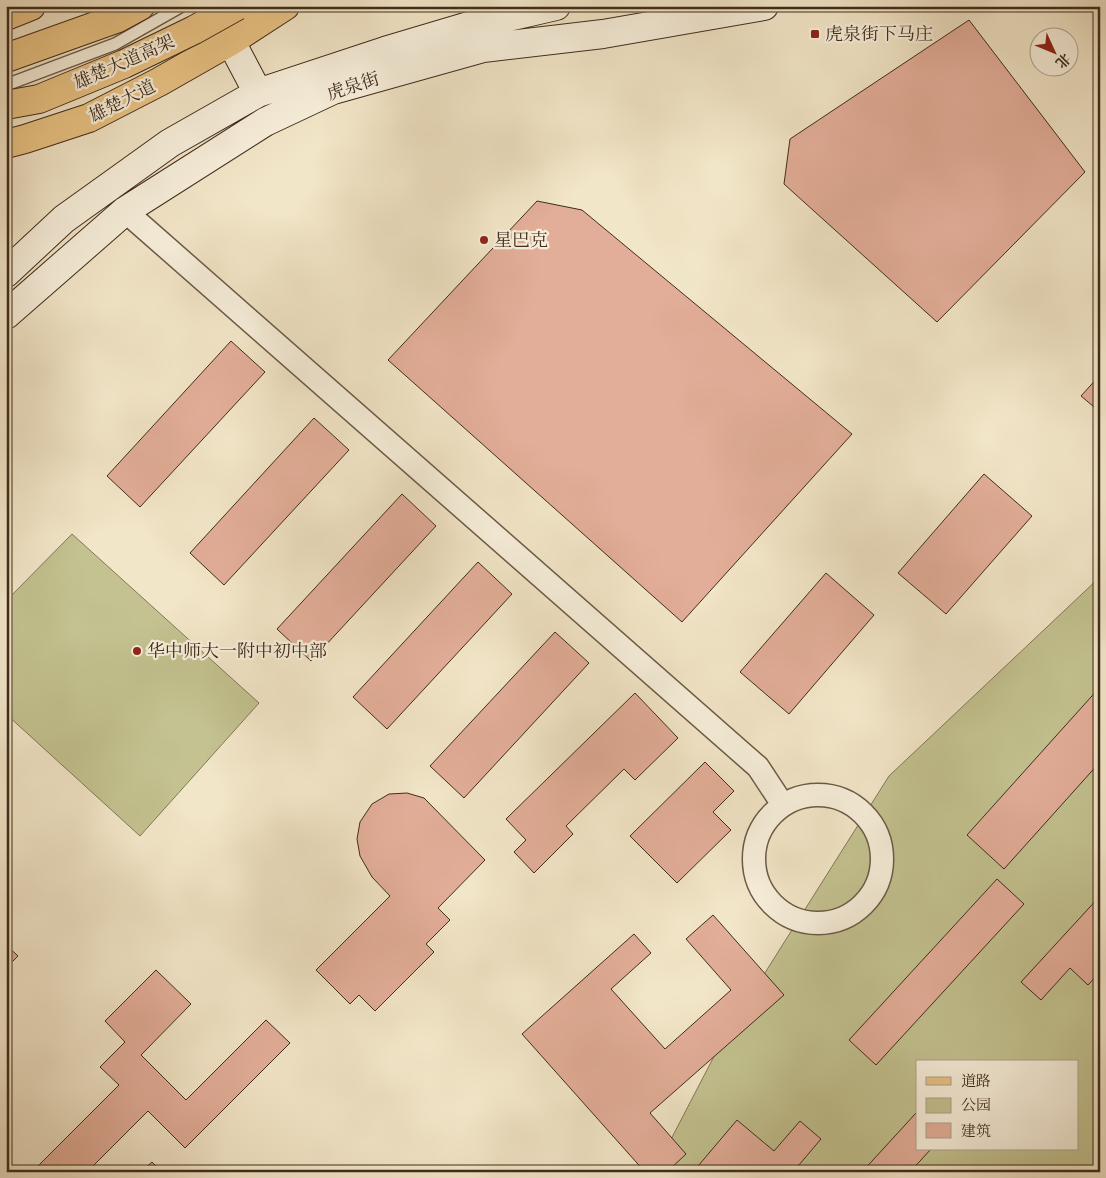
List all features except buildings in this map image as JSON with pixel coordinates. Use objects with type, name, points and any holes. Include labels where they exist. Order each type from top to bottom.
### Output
[{"type":"main road","points":[[6,16],[31,6]]},
{"type":"main road","points":[[6,58],[118,18],[140,6]]},
{"type":"main road","points":[[212,6],[258,93]]},
{"type":"main road","name":"雄楚大道高架","points":[[6,105],[39,99],[124,64],[194,30],[237,6]]},
{"type":"main road","name":"雄楚大道","points":[[6,144],[25,140],[89,118],[159,82],[231,41],[285,6]]},
{"type":"main road","name":"虎泉街","points":[[6,273],[64,218],[170,143],[258,93],[385,51],[469,26],[556,6]]},
{"type":"main road","name":"虎泉街","points":[[6,315],[125,211],[265,122],[333,90],[484,48],[603,34],[764,6]]},
{"type":"street","points":[[125,211],[758,767],[783,805]]},
{"type":"street","points":[[823,794],[842,799],[860,810],[873,825],[881,844],[882,865],[879,878],[877,885],[866,902],[850,915],[829,922],[807,922],[787,915],[770,901],[758,882],[754,861],[757,839],[767,820],[783,805],[802,796],[823,794]]},
{"type":"lane","points":[[6,84],[115,44],[182,6]]},
{"type":"green space","points":[[72,534],[259,703],[140,836],[6,714],[6,601]]},
{"type":"green space","points":[[1100,577],[1100,1172],[654,1172],[722,1041],[889,776]]},
{"type":"place","name":"虎泉街下马庄","points":[[815,34]]},
{"type":"place","name":"星巴克","points":[[484,240]]},
{"type":"place","name":"华中师大一附中初中部","points":[[137,651]]}]
